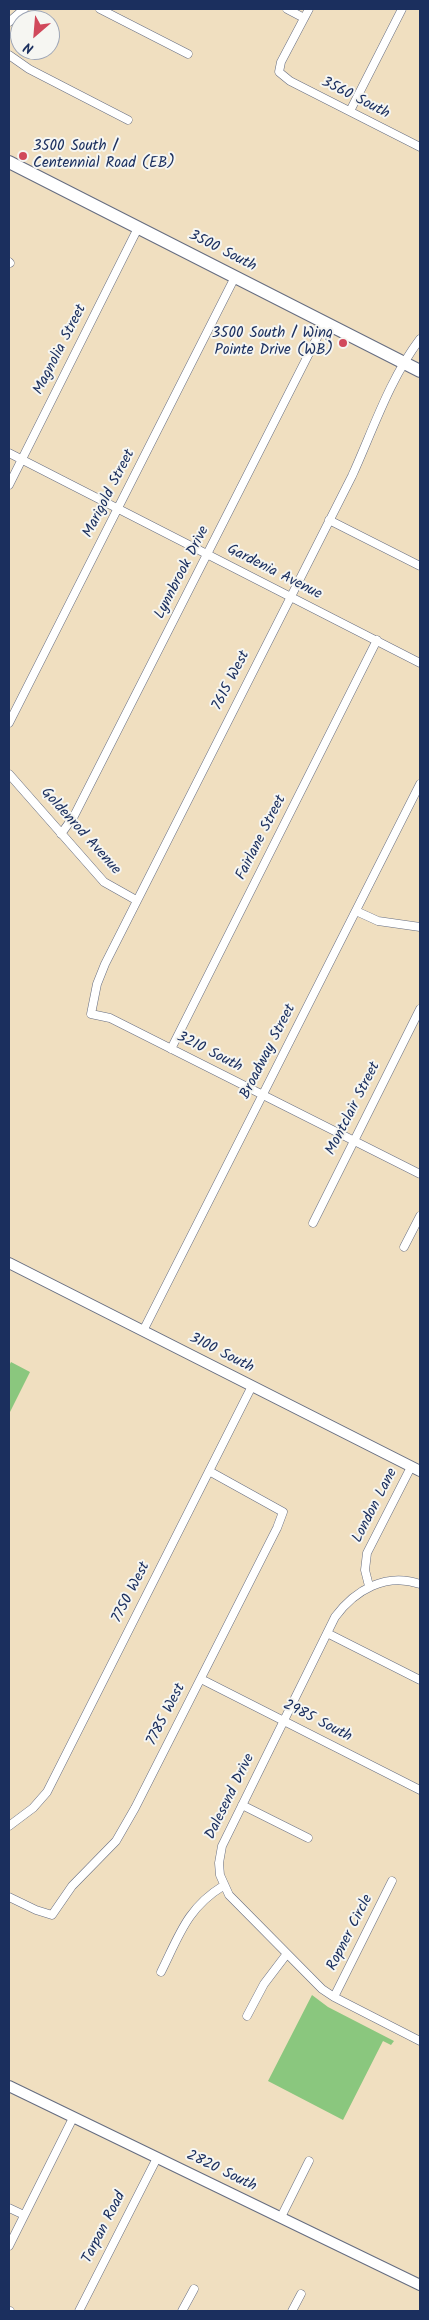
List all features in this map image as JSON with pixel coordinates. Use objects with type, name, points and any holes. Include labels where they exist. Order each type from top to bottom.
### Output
[{"type":"main road","name":"3500 South","points":[[9,162],[420,371]]},
{"type":"street","points":[[9,22],[24,9]]},
{"type":"street","points":[[100,9],[188,54]]},
{"type":"street","points":[[287,9],[304,18],[309,9]]},
{"type":"street","points":[[350,111],[402,9]]},
{"type":"street","name":"3560 South","points":[[304,18],[281,62],[279,72],[290,81],[420,147]]},
{"type":"street","points":[[9,55],[29,69],[128,120]]},
{"type":"street","name":"Magnolia Street","points":[[9,484],[138,228]]},
{"type":"street","name":"Marigold Street","points":[[9,722],[235,277]]},
{"type":"street","name":"Lynnbrook Drive","points":[[61,834],[74,816],[325,322]]},
{"type":"street","name":"7615 West","points":[[91,1014],[100,974],[136,900],[329,520],[404,362],[420,339]]},
{"type":"street","name":"Gardenia Avenue","points":[[9,453],[420,663]]},
{"type":"street","points":[[329,520],[420,566]]},
{"type":"street","name":"Fairlane Street","points":[[170,1049],[377,640]]},
{"type":"street","name":"Goldenrod Avenue","points":[[9,774],[104,882],[136,900]]},
{"type":"street","name":"Broadway Street","points":[[143,1331],[420,784]]},
{"type":"street","points":[[356,911],[378,921],[420,927]]},
{"type":"street","name":"Montclair Street","points":[[313,1223],[420,1009]]},
{"type":"street","name":"3210 South","points":[[91,1014],[110,1018],[420,1174]]},
{"type":"street","points":[[404,1247],[420,1216]]},
{"type":"street","name":"3100 South","points":[[9,1263],[416,1469]]},
{"type":"street","name":"7750 West","points":[[9,1826],[33,1808],[47,1792],[252,1386]]},
{"type":"street","name":"London Lane","points":[[368,1586],[365,1570],[367,1553],[416,1469]]},
{"type":"street","name":"7785 West","points":[[9,1897],[36,1910],[52,1915],[72,1886],[107,1852],[125,1826],[277,1528],[283,1512],[209,1472]]},
{"type":"street","points":[[368,1586],[398,1580],[420,1584]]},
{"type":"street","name":"Dalesend Drive","points":[[368,1586],[344,1604],[326,1633],[242,1805],[220,1854],[218,1863],[223,1886],[235,1903],[286,1955],[334,1997],[420,2041]]},
{"type":"street","points":[[326,1633],[420,1680]]},
{"type":"street","name":"2985 South","points":[[201,1679],[420,1790]]},
{"type":"street","points":[[242,1805],[308,1838]]},
{"type":"street","name":"Ropner Circle","points":[[334,1997],[392,1881]]},
{"type":"street","points":[[161,1972],[197,1905],[223,1886]]},
{"type":"street","points":[[247,2016],[264,1984],[286,1955]]},
{"type":"street","name":"2820 South","points":[[9,2086],[420,2285]]},
{"type":"street","points":[[9,2246],[73,2118]]},
{"type":"street","name":"Tarpan Road","points":[[79,2311],[157,2158]]},
{"type":"street","points":[[281,2217],[308,2161]]},
{"type":"street","points":[[9,2208],[24,2215]]},
{"type":"street","points":[[182,2311],[194,2289]]},
{"type":"street","points":[[292,2311],[301,2294]]},
{"type":"green space","points":[[11,1362],[30,1372],[10,1412],[9,1366]]},
{"type":"green space","points":[[312,1995],[328,2007],[394,2041],[391,2045],[383,2041],[343,2120],[268,2081]]},
{"type":"place","name":"3500 South / Centennial Road (EB)","points":[[23,156]]},
{"type":"place","name":"3500 South / Wing Pointe Drive (WB)","points":[[343,343]]}]
